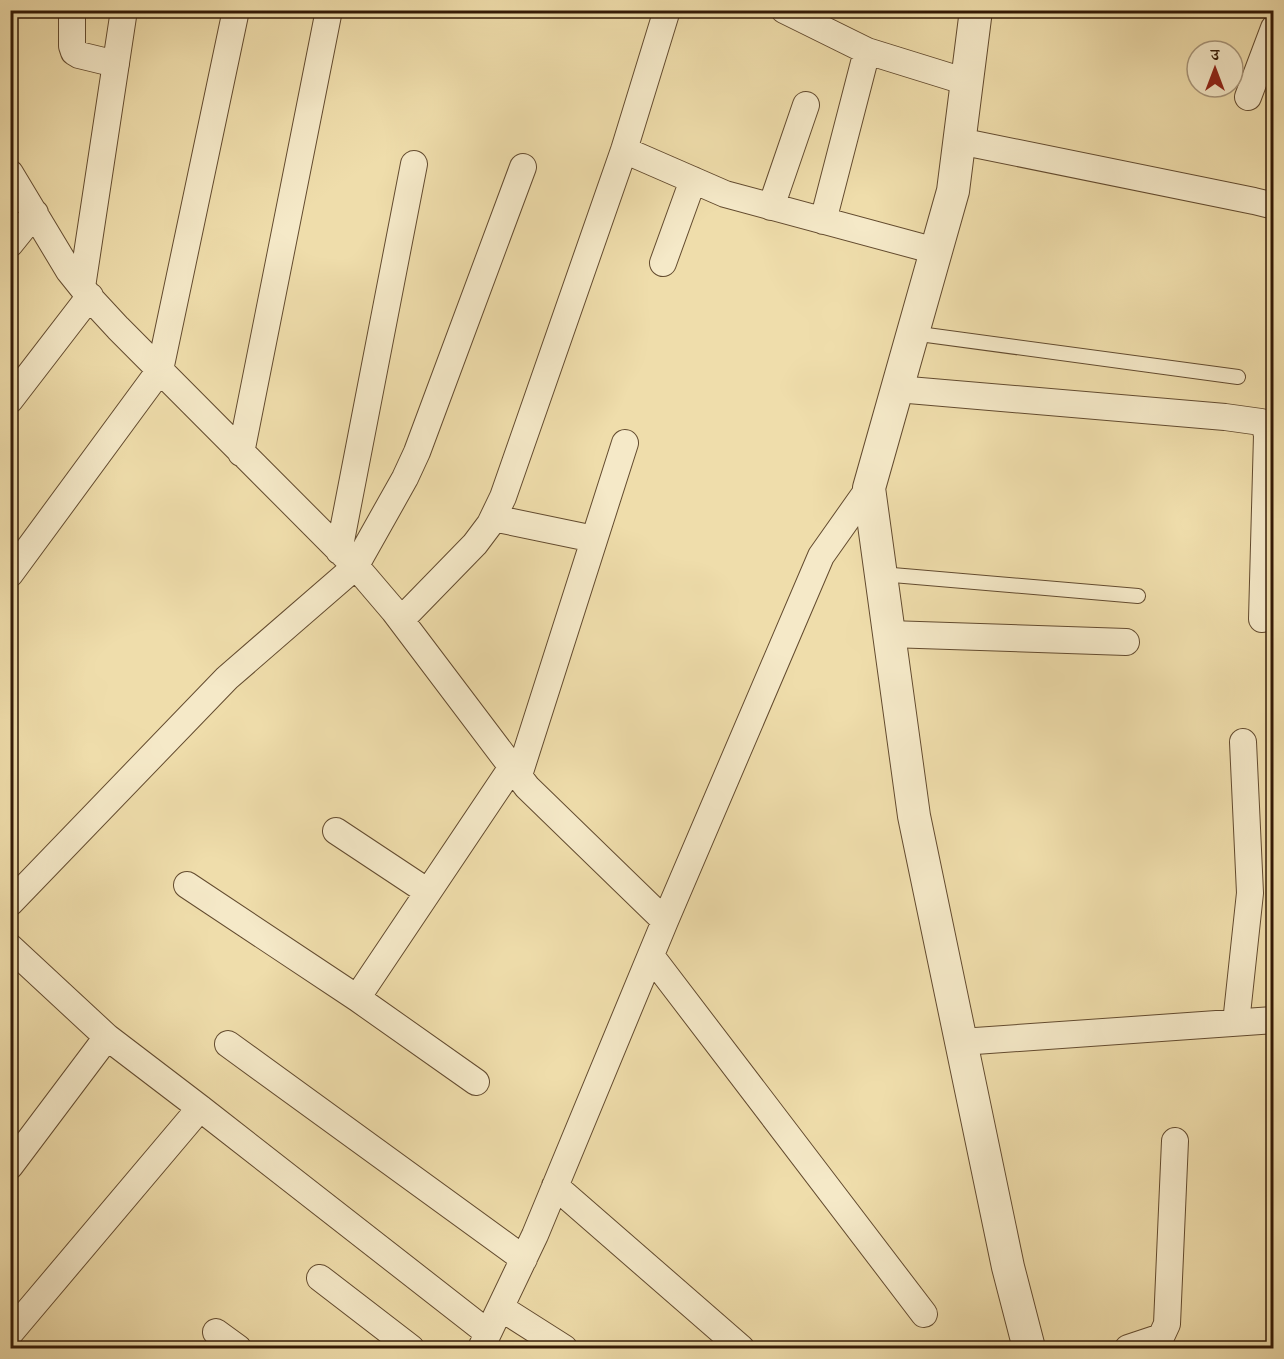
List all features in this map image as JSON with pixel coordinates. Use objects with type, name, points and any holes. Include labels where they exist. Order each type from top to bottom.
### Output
[{"type":"street","points":[[72,10],[74,52],[116,64]]},
{"type":"street","points":[[10,400],[86,291],[124,10]]},
{"type":"street","points":[[10,574],[160,370],[236,10]]},
{"type":"street","points":[[241,453],[329,10]]},
{"type":"street","points":[[401,620],[475,544],[490,524],[503,497],[624,150],[667,10]]},
{"type":"street","points":[[784,10],[867,51],[967,82]]},
{"type":"street","points":[[10,947],[106,1037],[200,1108],[484,1341],[524,1259],[821,556],[869,488],[953,191],[976,10]]},
{"type":"street","points":[[1248,98],[1274,28]]},
{"type":"street","points":[[824,221],[867,51]]},
{"type":"street","points":[[771,207],[806,105]]},
{"type":"street","points":[[959,141],[1274,206]]},
{"type":"street","points":[[624,150],[725,194],[936,251]]},
{"type":"street","points":[[347,559],[414,164]]},
{"type":"street","points":[[10,903],[227,678],[347,559],[405,478],[417,452],[523,167]]},
{"type":"street","points":[[10,173],[69,271],[118,328],[347,559],[401,620],[537,798],[665,921]]},
{"type":"street","points":[[663,263],[693,180]]},
{"type":"street","points":[[10,244],[35,213]]},
{"type":"street","points":[[897,389],[1261,422],[1267,435],[1262,619]]},
{"type":"street","points":[[357,998],[428,892],[516,771],[625,443]]},
{"type":"street","points":[[869,488],[914,816],[1008,1267],[1029,1348]]},
{"type":"street","points":[[493,518],[594,539]]},
{"type":"street","points":[[889,634],[1126,642]]},
{"type":"street","points":[[1236,1023],[1250,893],[1243,742]]},
{"type":"street","points":[[336,831],[428,892]]},
{"type":"street","points":[[187,885],[357,998],[476,1082]]},
{"type":"street","points":[[651,956],[924,1314]]},
{"type":"street","points":[[961,1041],[1274,1020]]},
{"type":"street","points":[[10,1166],[106,1037]]},
{"type":"street","points":[[228,1044],[524,1259]]},
{"type":"street","points":[[10,1333],[200,1108]]},
{"type":"street","points":[[1128,1348],[1161,1338],[1167,1324],[1175,1141]]},
{"type":"street","points":[[555,1186],[741,1348]]},
{"type":"street","points":[[320,1278],[411,1348]]},
{"type":"street","points":[[501,1308],[564,1348]]},
{"type":"street","points":[[216,1332],[238,1348]]},
{"type":"lane","points":[[912,333],[1238,377]]},
{"type":"lane","points":[[881,574],[1138,596]]}]
